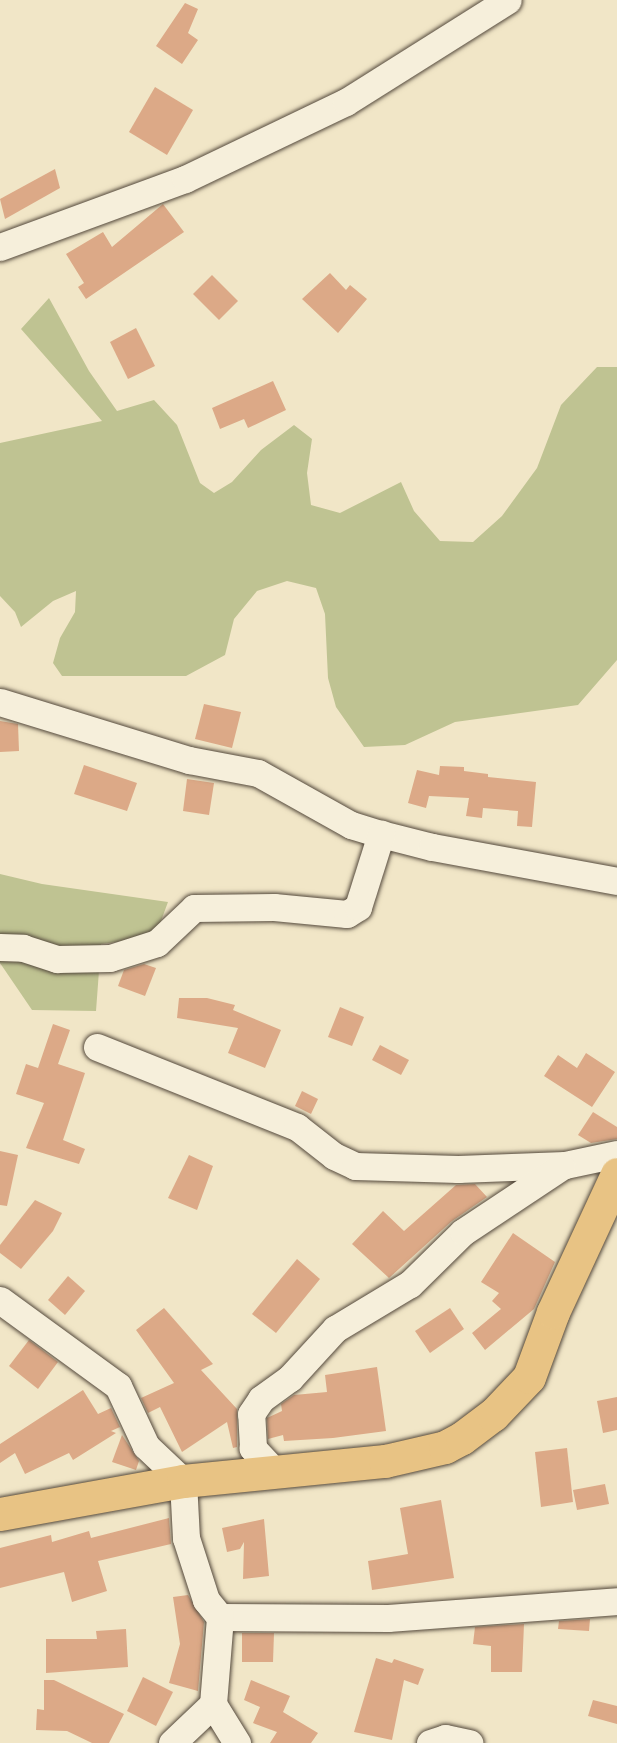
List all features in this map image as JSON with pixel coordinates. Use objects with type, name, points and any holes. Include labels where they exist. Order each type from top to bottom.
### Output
[{"type":"main road","points":[[0,1514],[183,1481],[385,1461],[445,1447],[494,1415],[529,1377],[553,1312],[617,1174]]},
{"type":"street","points":[[0,247],[185,178],[346,102],[508,0]]},
{"type":"street","points":[[0,702],[189,760],[258,773],[351,825],[381,834],[432,848],[617,881]]},
{"type":"street","points":[[0,946],[70,960],[110,958],[156,944],[194,908],[274,908],[347,914],[358,907],[381,834]]},
{"type":"street","points":[[97,1047],[297,1127],[334,1156],[355,1166],[458,1169],[565,1165],[617,1154]]},
{"type":"street","points":[[275,1472],[254,1448],[252,1440],[251,1414],[261,1398],[290,1378],[335,1329],[410,1284],[463,1232],[565,1165]]},
{"type":"street","points":[[0,1300],[118,1386],[146,1446],[183,1481],[186,1538],[206,1600],[220,1617],[213,1704],[237,1743]]},
{"type":"street","points":[[220,1617],[388,1618],[617,1601]]},
{"type":"street","points":[[183,1738],[213,1704]]},
{"type":"street","points":[[430,1743],[445,1738],[462,1738],[469,1743]]},
{"type":"green space","points":[[49,298],[89,371],[117,411],[154,400],[177,425],[200,483],[214,493],[232,482],[261,450],[294,425],[312,439],[307,473],[311,505],[340,513],[401,482],[414,511],[440,541],[473,542],[502,516],[537,468],[561,405],[597,367],[617,367],[617,660],[578,705],[455,722],[405,745],[364,747],[336,707],[328,678],[325,614],[316,588],[287,581],[257,591],[234,619],[225,655],[186,676],[62,676],[53,663],[60,638],[75,612],[76,591],[53,601],[21,627],[15,612],[0,596],[0,443],[102,421],[21,329]]},
{"type":"green space","points":[[0,874],[42,884],[168,902],[155,937],[101,944],[96,1011],[32,1010],[0,963]]},
{"type":"building","points":[[185,3],[198,9],[188,33],[198,40],[182,64],[156,46]]},
{"type":"building","points":[[155,87],[193,110],[167,155],[129,132]]},
{"type":"building","points":[[55,169],[60,188],[5,219],[0,199]]},
{"type":"building","points":[[163,204],[184,232],[86,299],[78,287],[84,283],[66,254],[103,232],[112,247]]},
{"type":"building","points":[[330,273],[346,290],[350,285],[367,299],[338,333],[302,299]]},
{"type":"building","points":[[212,275],[238,301],[219,320],[193,294]]},
{"type":"building","points":[[136,328],[155,366],[128,379],[110,342]]},
{"type":"building","points":[[273,381],[286,410],[248,428],[244,419],[220,429],[212,408]]},
{"type":"building","points":[[204,704],[241,712],[232,748],[195,739]]},
{"type":"building","points":[[0,721],[18,724],[19,751],[0,752]]},
{"type":"building","points":[[84,765],[137,783],[127,811],[74,794]]},
{"type":"building","points":[[440,766],[464,767],[464,771],[488,774],[488,777],[536,782],[532,827],[517,826],[518,811],[483,808],[482,818],[466,816],[469,798],[429,796],[426,808],[408,803],[417,770],[439,775]]},
{"type":"building","points":[[187,779],[214,783],[209,815],[183,811]]},
{"type":"building","points":[[144,964],[156,968],[145,996],[118,986],[124,970]]},
{"type":"building","points":[[179,998],[207,998],[235,1005],[233,1010],[281,1030],[265,1068],[228,1053],[238,1028],[177,1018]]},
{"type":"building","points":[[340,1007],[364,1017],[352,1046],[328,1037]]},
{"type":"building","points":[[53,1024],[70,1030],[58,1064],[85,1073],[63,1140],[85,1149],[79,1164],[26,1148],[44,1103],[16,1094],[26,1064],[38,1068]]},
{"type":"building","points":[[380,1045],[409,1060],[401,1075],[372,1060]]},
{"type":"building","points":[[586,1053],[615,1072],[592,1107],[544,1076],[558,1055],[577,1068]]},
{"type":"building","points":[[302,1091],[318,1099],[311,1114],[295,1106]]},
{"type":"building","points":[[593,1112],[617,1127],[617,1139],[591,1143],[578,1135]]},
{"type":"building","points":[[0,1151],[18,1155],[7,1206],[0,1205]]},
{"type":"building","points":[[189,1155],[213,1166],[197,1210],[168,1198]]},
{"type":"building","points":[[475,1184],[487,1197],[452,1221],[389,1278],[352,1244],[383,1211],[404,1231],[456,1185]]},
{"type":"building","points":[[35,1200],[62,1213],[53,1231],[21,1269],[0,1253],[0,1245]]},
{"type":"building","points":[[513,1233],[555,1262],[534,1309],[485,1350],[472,1333],[501,1309],[492,1301],[499,1293],[481,1282]]},
{"type":"building","points":[[297,1259],[320,1279],[276,1333],[252,1314]]},
{"type":"building","points":[[68,1276],[85,1291],[65,1315],[48,1300]]},
{"type":"building","points":[[164,1308],[213,1364],[201,1370],[237,1409],[237,1447],[233,1448],[227,1422],[182,1452],[160,1407],[148,1413],[141,1398],[174,1383],[136,1330]]},
{"type":"building","points":[[450,1308],[464,1329],[430,1353],[415,1331]]},
{"type":"building","points":[[29,1340],[58,1362],[38,1389],[9,1366]]},
{"type":"building","points":[[377,1367],[386,1431],[333,1438],[284,1441],[283,1435],[268,1439],[267,1418],[282,1411],[281,1404],[294,1395],[327,1392],[325,1375]]},
{"type":"building","points":[[83,1390],[98,1414],[111,1408],[120,1427],[111,1431],[116,1433],[73,1460],[69,1453],[25,1474],[15,1453],[0,1463],[0,1444]]},
{"type":"building","points":[[617,1397],[617,1430],[603,1433],[597,1401]]},
{"type":"building","points":[[122,1435],[139,1461],[136,1470],[112,1462]]},
{"type":"building","points":[[567,1448],[573,1502],[541,1507],[535,1452]]},
{"type":"building","points":[[605,1484],[609,1504],[577,1510],[573,1490]]},
{"type":"building","points":[[441,1500],[454,1578],[372,1590],[368,1561],[408,1554],[400,1508]]},
{"type":"building","points":[[169,1518],[171,1544],[98,1561],[107,1591],[72,1602],[64,1572],[0,1588],[0,1548],[51,1535],[52,1542],[89,1531],[91,1538]]},
{"type":"building","points":[[264,1519],[269,1576],[243,1579],[244,1542],[240,1549],[227,1552],[222,1528]]},
{"type":"building","points":[[188,1595],[204,1622],[198,1691],[169,1683],[180,1644],[173,1597]]},
{"type":"building","points":[[590,1619],[589,1631],[558,1629],[559,1621]]},
{"type":"building","points":[[524,1624],[522,1672],[491,1672],[491,1646],[473,1644],[475,1627]]},
{"type":"building","points":[[126,1629],[128,1667],[46,1673],[46,1639],[97,1639],[96,1631]]},
{"type":"building","points":[[242,1633],[274,1633],[273,1662],[242,1662]]},
{"type":"building","points":[[376,1658],[392,1663],[394,1659],[424,1669],[418,1685],[404,1680],[392,1740],[354,1732]]},
{"type":"building","points":[[143,1677],[173,1692],[156,1726],[127,1711]]},
{"type":"building","points":[[44,1680],[54,1680],[124,1714],[109,1743],[92,1743],[67,1731],[36,1730],[37,1709],[44,1710]]},
{"type":"building","points":[[251,1680],[290,1696],[283,1712],[318,1733],[311,1743],[270,1743],[277,1732],[253,1723],[260,1707],[244,1700]]},
{"type":"building","points":[[593,1700],[617,1706],[617,1724],[588,1716]]}]
